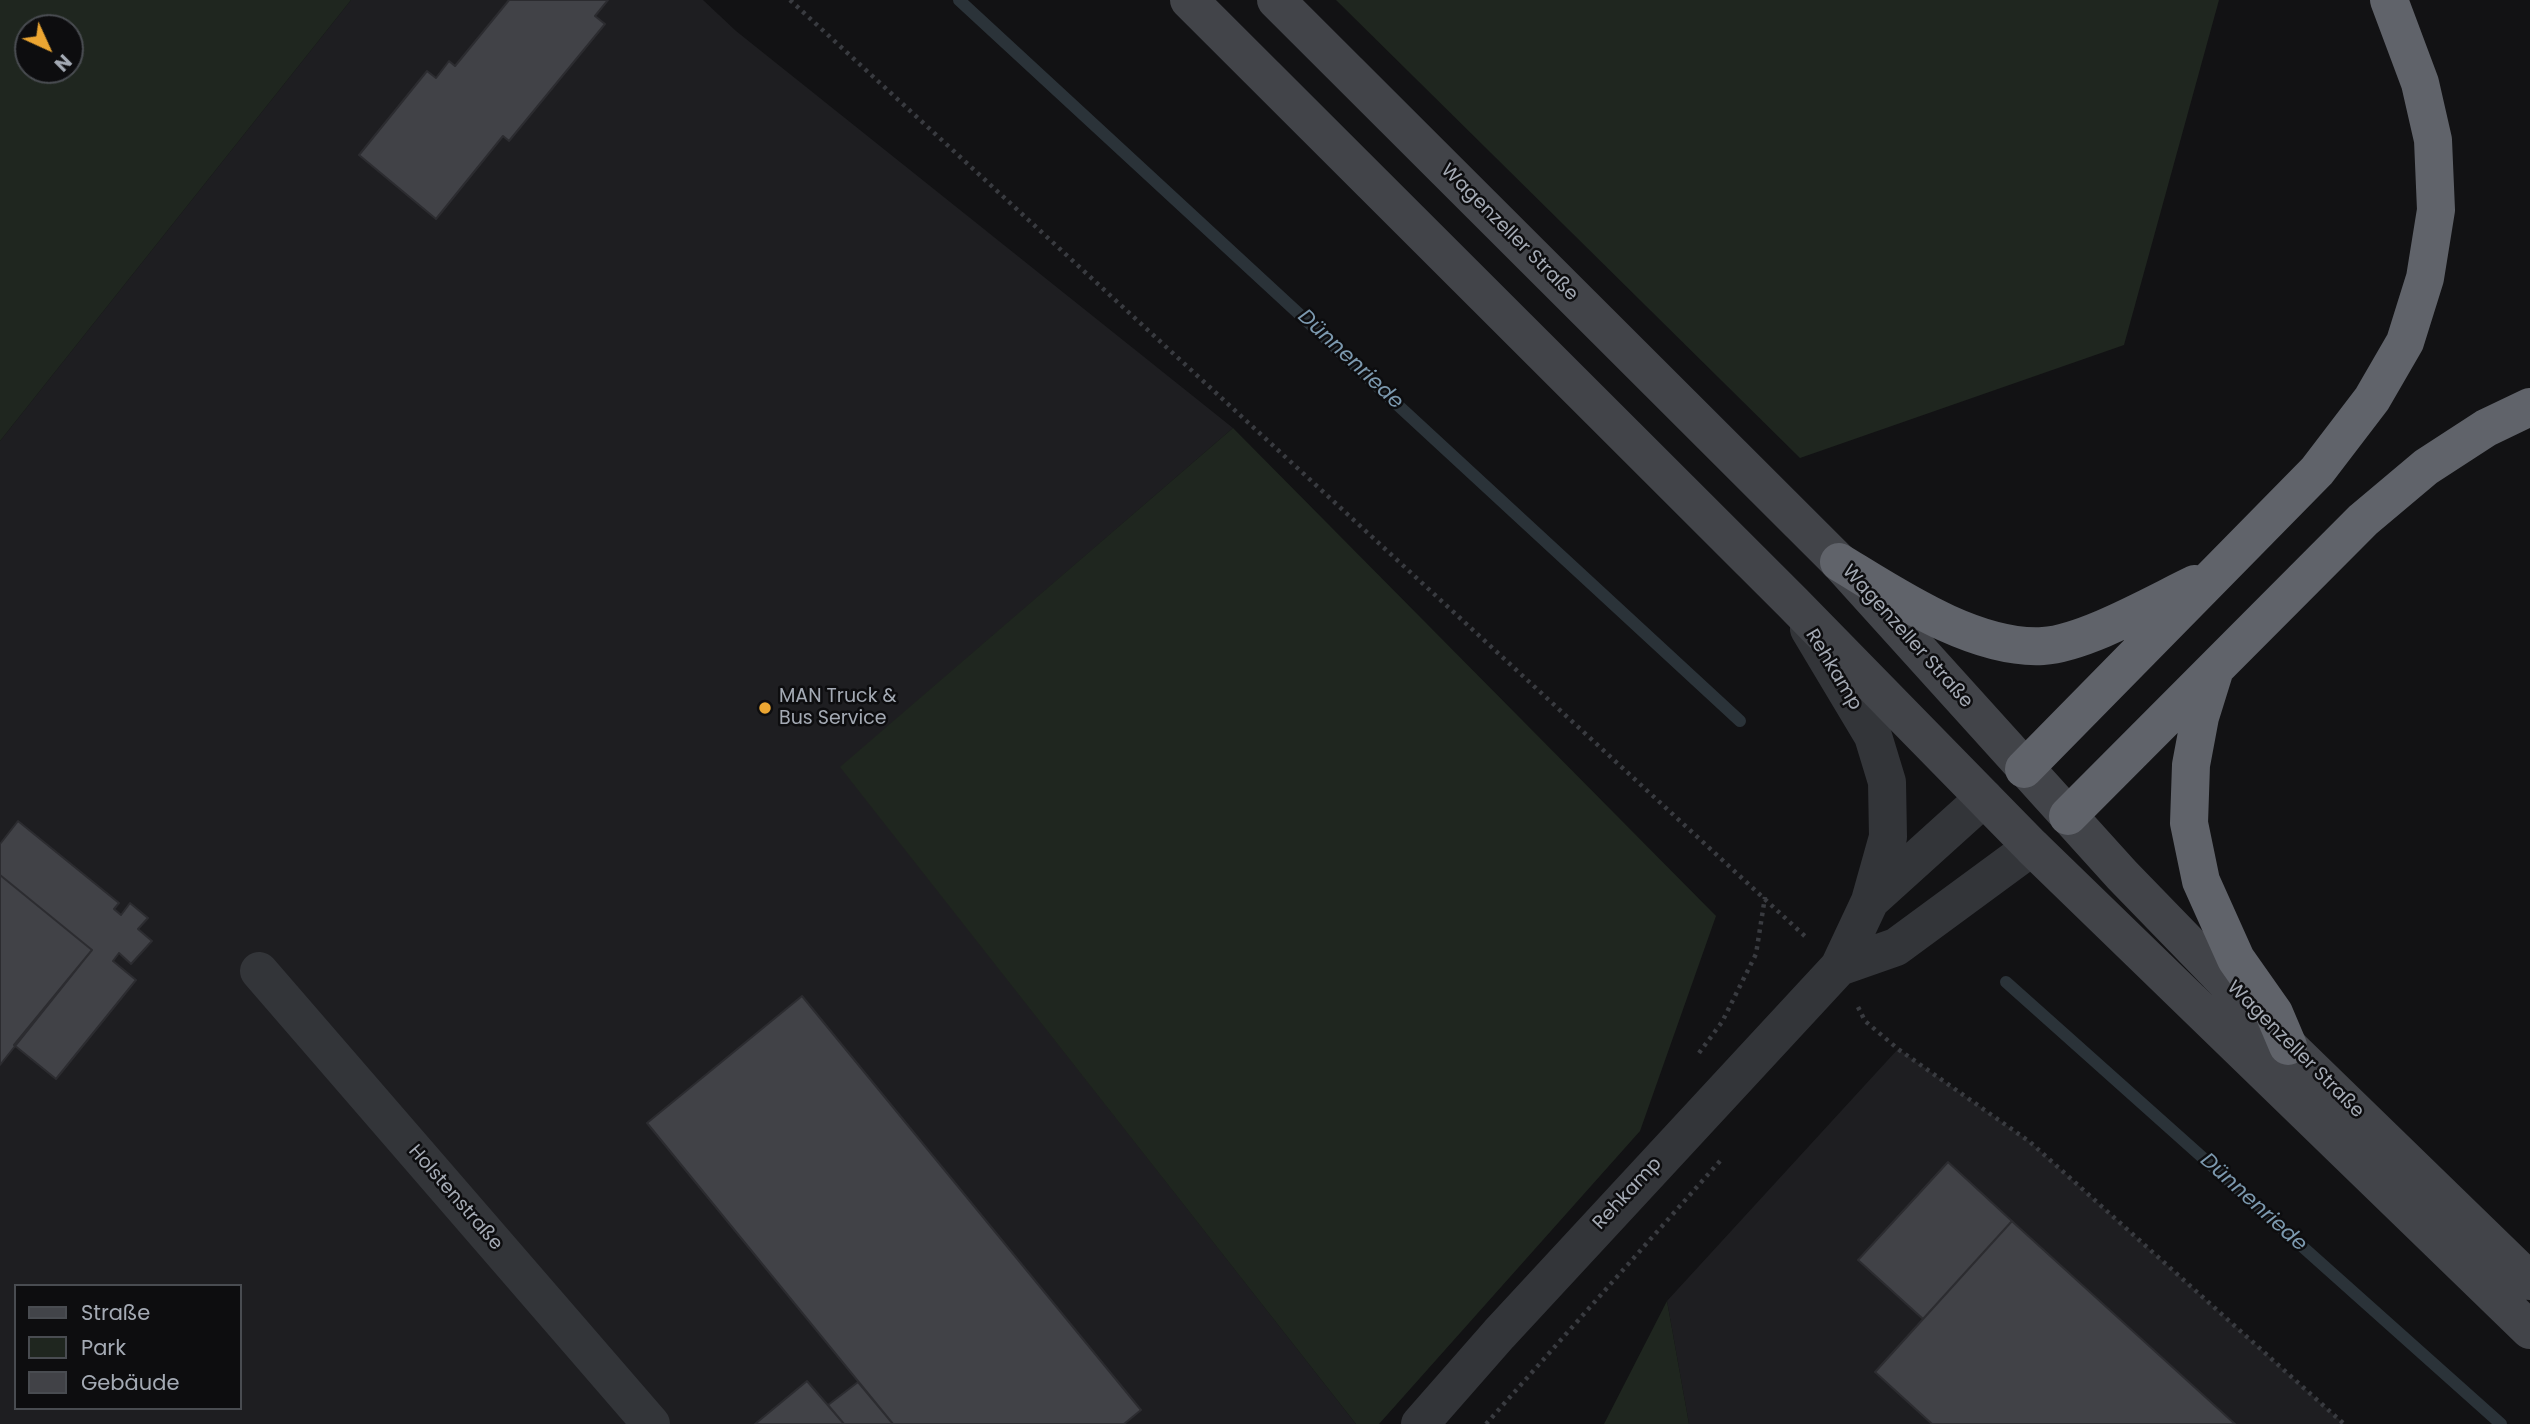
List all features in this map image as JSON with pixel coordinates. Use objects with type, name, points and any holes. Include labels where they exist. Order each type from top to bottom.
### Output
[{"type":"highway","points":[[2024,769],[2317,471],[2372,398],[2405,342],[2425,278],[2436,211],[2433,140],[2420,83],[2389,0]]},
{"type":"highway","points":[[2068,816],[2363,520],[2426,467],[2486,428],[2530,407]]},
{"type":"highway","points":[[1839,562],[1925,614],[2003,643],[2044,646],[2088,635],[2219,572]]},
{"type":"highway","points":[[2216,666],[2200,718],[2190,765],[2189,823],[2201,881],[2236,959],[2274,1013],[2288,1046]]},
{"type":"main road","points":[[1189,0],[1793,603],[2032,847],[2530,1330]]},
{"type":"main road","name":"Wagenzeller Straße","points":[[1276,0],[1839,562],[2024,769],[2288,1046],[2530,1281]]},
{"type":"main road","points":[[1984,798],[2024,769]]},
{"type":"main road","points":[[2032,847],[2068,816]]},
{"type":"street","name":"Rehkamp","points":[[1420,1424],[1499,1334],[1839,967],[1870,901],[1888,837],[1887,782],[1873,736],[1793,603]]},
{"type":"street","name":"Rehkamp","points":[[1870,901],[1984,798]]},
{"type":"street","name":"Rehkamp","points":[[1839,967],[1896,947],[2032,847]]},
{"type":"street","name":"Holstenstraße","points":[[259,971],[651,1424]]},
{"type":"path","points":[[790,0],[1839,967],[1865,1021],[1898,1049],[2030,1142],[2344,1424]]},
{"type":"path","points":[[1698,1055],[1722,1022],[1756,954],[1765,897]]},
{"type":"path","points":[[1486,1424],[1723,1158],[1693,1125]]},
{"type":"shaded area","points":[[351,0],[703,0],[736,31],[1233,428],[841,767],[1356,1424],[0,1424],[0,441]]},
{"type":"shaded area","points":[[1898,1049],[2030,1142],[2344,1424],[1689,1424],[1667,1301]]},
{"type":"green space","points":[[0,0],[351,0],[0,441]]},
{"type":"green space","points":[[1336,0],[2219,0],[2124,345],[1800,458]]},
{"type":"green space","points":[[1233,428],[1716,916],[1640,1131],[1379,1424],[1356,1424],[840,767]]},
{"type":"green space","points":[[1667,1301],[1689,1424],[1604,1424]]},
{"type":"building","points":[[509,0],[608,0],[595,16],[605,24],[509,141],[503,136],[436,219],[359,155],[427,71],[436,78],[449,61],[455,66]]},
{"type":"building","points":[[18,821],[119,903],[114,909],[121,915],[130,903],[148,918],[138,929],[152,941],[131,964],[119,953],[113,961],[136,980],[56,1079],[14,1045],[92,950],[0,875],[0,844]]},
{"type":"building","points":[[0,875],[92,950],[0,1065]]},
{"type":"building","points":[[802,996],[1141,1410],[1124,1424],[893,1424],[647,1123]]},
{"type":"building","points":[[1948,1162],[2012,1221],[1923,1319],[1858,1260]]},
{"type":"building","points":[[2012,1221],[2235,1424],[1932,1424],[1875,1372]]},
{"type":"building","points":[[807,1381],[844,1424],[755,1424]]},
{"type":"building","points":[[858,1382],[893,1424],[844,1424],[828,1405]]},
{"type":"waterway","name":"Dünnenriede","points":[[959,0],[1740,721]]},
{"type":"waterway","name":"Dünnenriede","points":[[2006,982],[2501,1424]]},
{"type":"place","name":"MAN Truck & Bus Service","points":[[765,708]]}]
